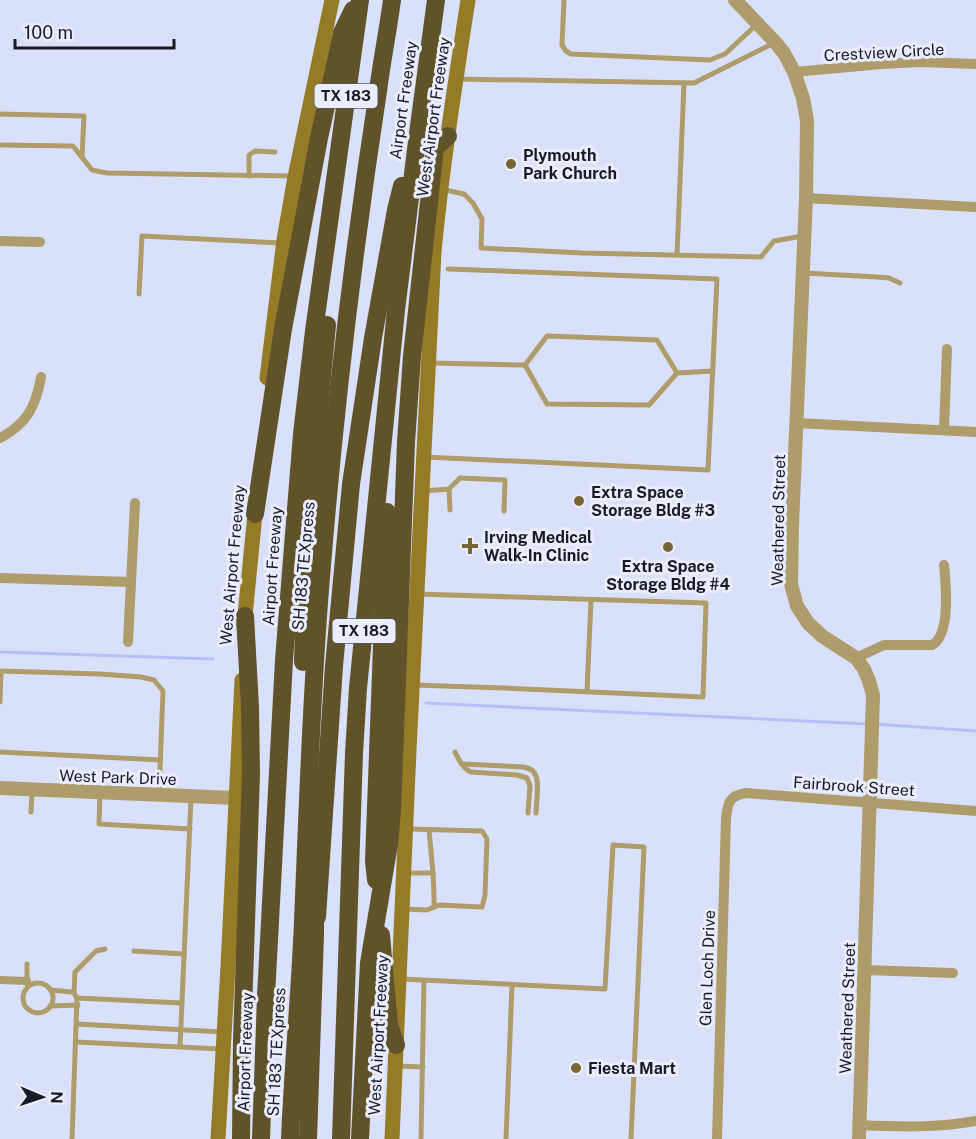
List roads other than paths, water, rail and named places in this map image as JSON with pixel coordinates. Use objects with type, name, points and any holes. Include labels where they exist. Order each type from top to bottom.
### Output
[{"type":"highway","name":"Airport Freeway","points":[[261,1139],[266,996],[284,660],[302,434],[359,0]]},
{"type":"highway","points":[[255,514],[283,329],[319,138],[342,33],[359,0]]},
{"type":"highway","name":"SH 183 TEXpress","points":[[290,1139],[316,640],[322,565],[351,287],[392,0]]},
{"type":"highway","name":"SH 183 TEXpress","points":[[308,1139],[315,934],[314,846],[324,667],[338,490],[363,265],[402,0]]},
{"type":"highway","name":"Airport Freeway","points":[[341,1139],[358,688],[396,310],[436,0]]},
{"type":"highway","points":[[315,934],[334,666],[351,484],[373,338],[396,210],[418,126]]},
{"type":"highway","points":[[360,1139],[369,963],[389,844],[392,811],[405,465],[412,356],[435,148],[448,136]]},
{"type":"highway","points":[[293,1067],[304,616],[317,419],[337,242],[333,192]]},
{"type":"highway","points":[[384,431],[390,458],[374,861],[388,1025],[396,1045]]},
{"type":"highway","points":[[241,1139],[250,774],[250,707],[245,616]]},
{"type":"main road","name":"West Airport Freeway","points":[[218,1137],[245,616],[265,397],[283,243],[332,0]]},
{"type":"main road","name":"West Airport Freeway","points":[[392,1139],[405,829],[434,261],[440,189],[468,0]]},
{"type":"street","name":"Weathered Street","points":[[735,0],[784,53],[794,72],[803,98],[807,121],[791,584],[797,606],[808,623],[822,636],[856,658],[870,681],[873,695],[860,1132]]},
{"type":"street","name":"Crestview Circle","points":[[794,72],[920,62],[976,64]]},
{"type":"street","points":[[806,198],[976,207]]},
{"type":"street","points":[[0,241],[40,242]]},
{"type":"street","points":[[944,430],[947,349]]},
{"type":"street","points":[[0,438],[14,429],[30,413],[41,377]]},
{"type":"street","points":[[796,423],[976,432]]},
{"type":"street","points":[[128,642],[135,503]]},
{"type":"street","points":[[856,658],[884,645],[932,645],[938,642],[945,625],[944,565]]},
{"type":"street","points":[[0,578],[131,582]]},
{"type":"street","name":"West Park Drive","points":[[0,788],[235,798]]},
{"type":"street","name":"Fairbrook Street","points":[[731,799],[746,793],[976,810]]},
{"type":"street","name":"Glen Loch Drive","points":[[717,1139],[726,819],[727,807],[731,799]]},
{"type":"street","points":[[865,970],[953,974]]},
{"type":"street","points":[[0,980],[27,985]]},
{"type":"street","points":[[860,1132],[976,1121]]},
{"type":"lane","points":[[564,0],[562,45],[572,54],[710,60],[725,54],[758,24]]},
{"type":"lane","points":[[455,80],[694,83],[776,42]]},
{"type":"lane","points":[[677,255],[684,83]]},
{"type":"lane","points":[[0,114],[84,116],[82,157]]},
{"type":"lane","points":[[0,145],[73,146],[92,170],[107,173],[295,177]]},
{"type":"lane","points":[[249,176],[249,156],[255,150],[275,152]]},
{"type":"lane","points":[[440,189],[464,194],[473,203],[482,219],[481,248],[761,258],[774,241],[804,236]]},
{"type":"lane","points":[[139,294],[142,236],[283,243]]},
{"type":"lane","points":[[424,457],[708,470],[717,279],[448,269]]},
{"type":"lane","points":[[803,273],[889,278],[900,283]]},
{"type":"lane","points":[[525,365],[547,336],[657,340],[677,373]]},
{"type":"lane","points":[[428,363],[525,365]]},
{"type":"lane","points":[[525,365],[547,404],[649,405],[677,373],[713,371]]},
{"type":"lane","points":[[422,491],[448,489],[460,478],[505,480],[504,511]]},
{"type":"lane","points":[[448,489],[450,510]]},
{"type":"lane","points":[[412,685],[703,697],[706,603],[417,594]]},
{"type":"lane","points":[[587,691],[591,600]]},
{"type":"lane","points":[[0,702],[1,671],[141,676],[154,680],[163,691],[159,795]]},
{"type":"lane","points":[[0,752],[160,760]]},
{"type":"lane","points":[[455,753],[467,771],[518,775],[526,778],[530,786],[528,813]]},
{"type":"lane","points":[[461,764],[529,768],[535,772],[537,778],[536,813]]},
{"type":"lane","points":[[31,812],[32,790]]},
{"type":"lane","points":[[100,793],[99,825],[190,829]]},
{"type":"lane","points":[[180,1047],[191,796]]},
{"type":"lane","points":[[402,909],[427,910],[439,905],[482,907],[485,895],[488,839],[482,831],[405,829]]},
{"type":"lane","points":[[429,830],[434,907]]},
{"type":"lane","points":[[399,979],[605,989],[613,845],[644,847],[631,1139]]},
{"type":"lane","points":[[403,873],[432,873]]},
{"type":"lane","points":[[72,1139],[77,1024],[75,972],[96,951],[105,949]]},
{"type":"lane","points":[[134,951],[184,954]]},
{"type":"lane","points":[[27,964],[27,985],[23,998],[29,1010],[43,1012],[51,1006],[76,999]]},
{"type":"lane","points":[[422,1139],[424,981]]},
{"type":"lane","points":[[27,985],[44,984],[51,990],[76,999],[182,1003]]},
{"type":"lane","points":[[506,1139],[512,985]]},
{"type":"lane","points":[[51,990],[53,998],[51,1006]]},
{"type":"lane","points":[[77,1024],[224,1032]]},
{"type":"lane","points":[[76,1042],[223,1049]]},
{"type":"lane","points":[[394,1066],[423,1067]]},
{"type":"waterway","points":[[0,652],[213,659]]},
{"type":"waterway","points":[[426,703],[868,724]]},
{"type":"waterway","points":[[875,724],[976,731]]},
{"type":"place","name":"Plymouth Park Church","points":[[511,164]]},
{"type":"place","name":"Extra Space Storage Bldg #3","points":[[579,501]]},
{"type":"place","name":"Irving Medical Walk-In Clinic","points":[[470,546]]},
{"type":"place","name":"Extra Space Storage Bldg #4","points":[[668,547]]},
{"type":"place","name":"Fiesta Mart","points":[[576,1068]]}]
